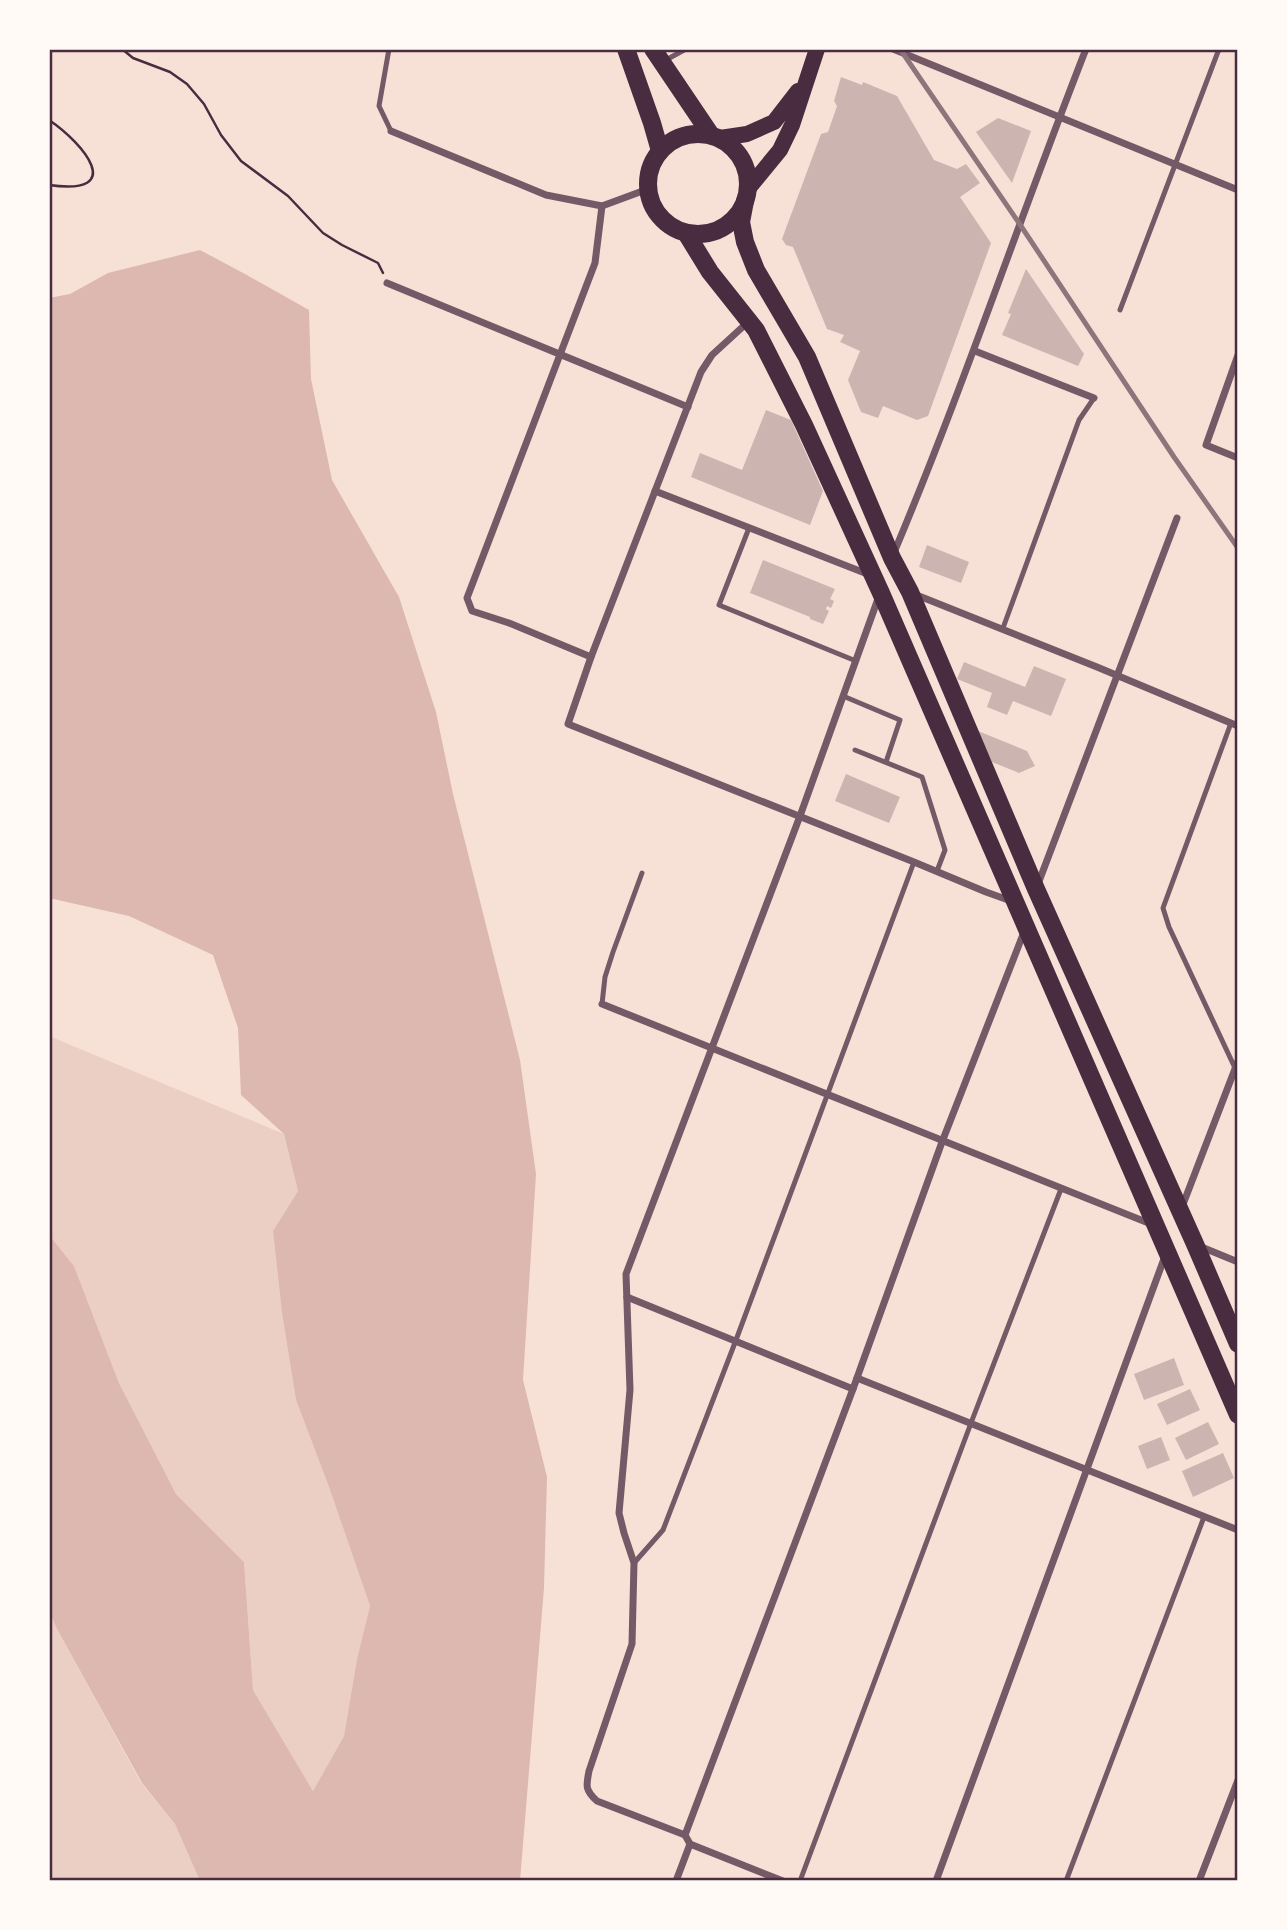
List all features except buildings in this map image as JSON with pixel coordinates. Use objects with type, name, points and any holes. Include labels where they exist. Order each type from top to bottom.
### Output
[{"type":"highway","points":[[626,49],[660,151]]},
{"type":"highway","points":[[657,56],[715,137],[736,152],[742,160],[746,170],[746,195],[741,222],[745,242],[756,270],[807,357],[892,558],[911,592],[1036,889],[1238,1344]]},
{"type":"highway","points":[[715,137],[699,134],[678,138],[660,151],[648,177],[651,202],[666,222],[686,233],[702,234],[726,225],[740,210],[746,195]]},
{"type":"highway","points":[[686,233],[710,272],[756,330],[804,425],[881,593],[1238,1415]]},
{"type":"main road","points":[[746,195],[780,150],[792,125],[817,49]]},
{"type":"main road","points":[[715,137],[747,134],[774,122],[804,84]]},
{"type":"street","points":[[893,49],[1238,190]]},
{"type":"street","points":[[892,558],[975,351],[1086,49]]},
{"type":"street","points":[[391,131],[546,195],[603,206],[648,189]]},
{"type":"street","points":[[592,657],[472,611],[467,597],[595,263],[603,206]]},
{"type":"street","points":[[387,283],[688,407]]},
{"type":"street","points":[[748,321],[712,355],[701,372],[568,724],[1013,901]]},
{"type":"street","points":[[975,351],[1094,398]]},
{"type":"street","points":[[1238,355],[1206,445],[1238,458]]},
{"type":"street","points":[[655,491],[872,576]]},
{"type":"street","points":[[1036,889],[1177,518]]},
{"type":"street","points":[[911,592],[1235,724]]},
{"type":"street","points":[[783,1881],[690,1844],[685,1835],[597,1801],[586,1786],[632,1644],[634,1563],[619,1513],[630,1390],[626,1274],[800,816],[881,593]]},
{"type":"street","points":[[685,1835],[943,1142],[1026,928]]},
{"type":"street","points":[[602,1004],[1156,1226]]},
{"type":"street","points":[[1180,1211],[1237,1065]]},
{"type":"street","points":[[1195,1244],[1238,1262]]},
{"type":"street","points":[[936,1881],[1167,1252]]},
{"type":"street","points":[[627,1297],[853,1388]]},
{"type":"street","points":[[857,1378],[1238,1530]]},
{"type":"street","points":[[1199,1881],[1238,1780]]},
{"type":"street","points":[[676,1881],[690,1844]]},
{"type":"lane","points":[[389,49],[379,106],[391,131]]},
{"type":"lane","points":[[657,56],[686,49]]},
{"type":"lane","points":[[1120,310],[1219,49]]},
{"type":"lane","points":[[1003,628],[1079,420],[1094,398]]},
{"type":"lane","points":[[749,528],[719,605],[856,661]]},
{"type":"lane","points":[[843,696],[900,720],[887,762]]},
{"type":"lane","points":[[1235,724],[1163,908],[1169,927],[1237,1065]]},
{"type":"lane","points":[[855,750],[922,777],[944,849],[937,871]]},
{"type":"lane","points":[[634,1563],[663,1530],[914,862]]},
{"type":"lane","points":[[602,1004],[613,952],[642,873]]},
{"type":"lane","points":[[800,1881],[1061,1188]]},
{"type":"lane","points":[[1066,1881],[1204,1517]]},
{"type":"path","points":[[122,49],[132,58],[170,72],[187,84],[204,104],[221,135],[241,161],[288,196],[329,237],[378,262],[387,283]]},
{"type":"path","points":[[49,120],[76,144],[94,171],[90,182],[85,186],[49,185]]},
{"type":"shaded area","points":[[200,250],[309,310],[311,379],[332,480],[399,597],[436,712],[453,794],[520,1060],[536,1174],[523,1380],[547,1477],[544,1588],[520,1881],[200,1881],[175,1824],[142,1783],[49,1611],[49,1235],[74,1266],[119,1383],[176,1494],[244,1562],[253,1690],[313,1791],[344,1736],[357,1659],[370,1606],[296,1400],[282,1313],[273,1231],[298,1191],[284,1134],[241,1095],[238,1028],[213,955],[129,916],[49,898],[49,298],[70,294],[108,273]]},
{"type":"shaded area","points":[[49,1036],[284,1134],[298,1191],[273,1231],[282,1313],[296,1400],[370,1606],[357,1659],[344,1736],[313,1791],[253,1690],[244,1562],[176,1494],[119,1383],[74,1266],[49,1235]]},
{"type":"shaded area","points":[[49,1611],[141,1783],[175,1824],[200,1881],[49,1881]]},
{"type":"railway","points":[[900,49],[1238,548]]}]
